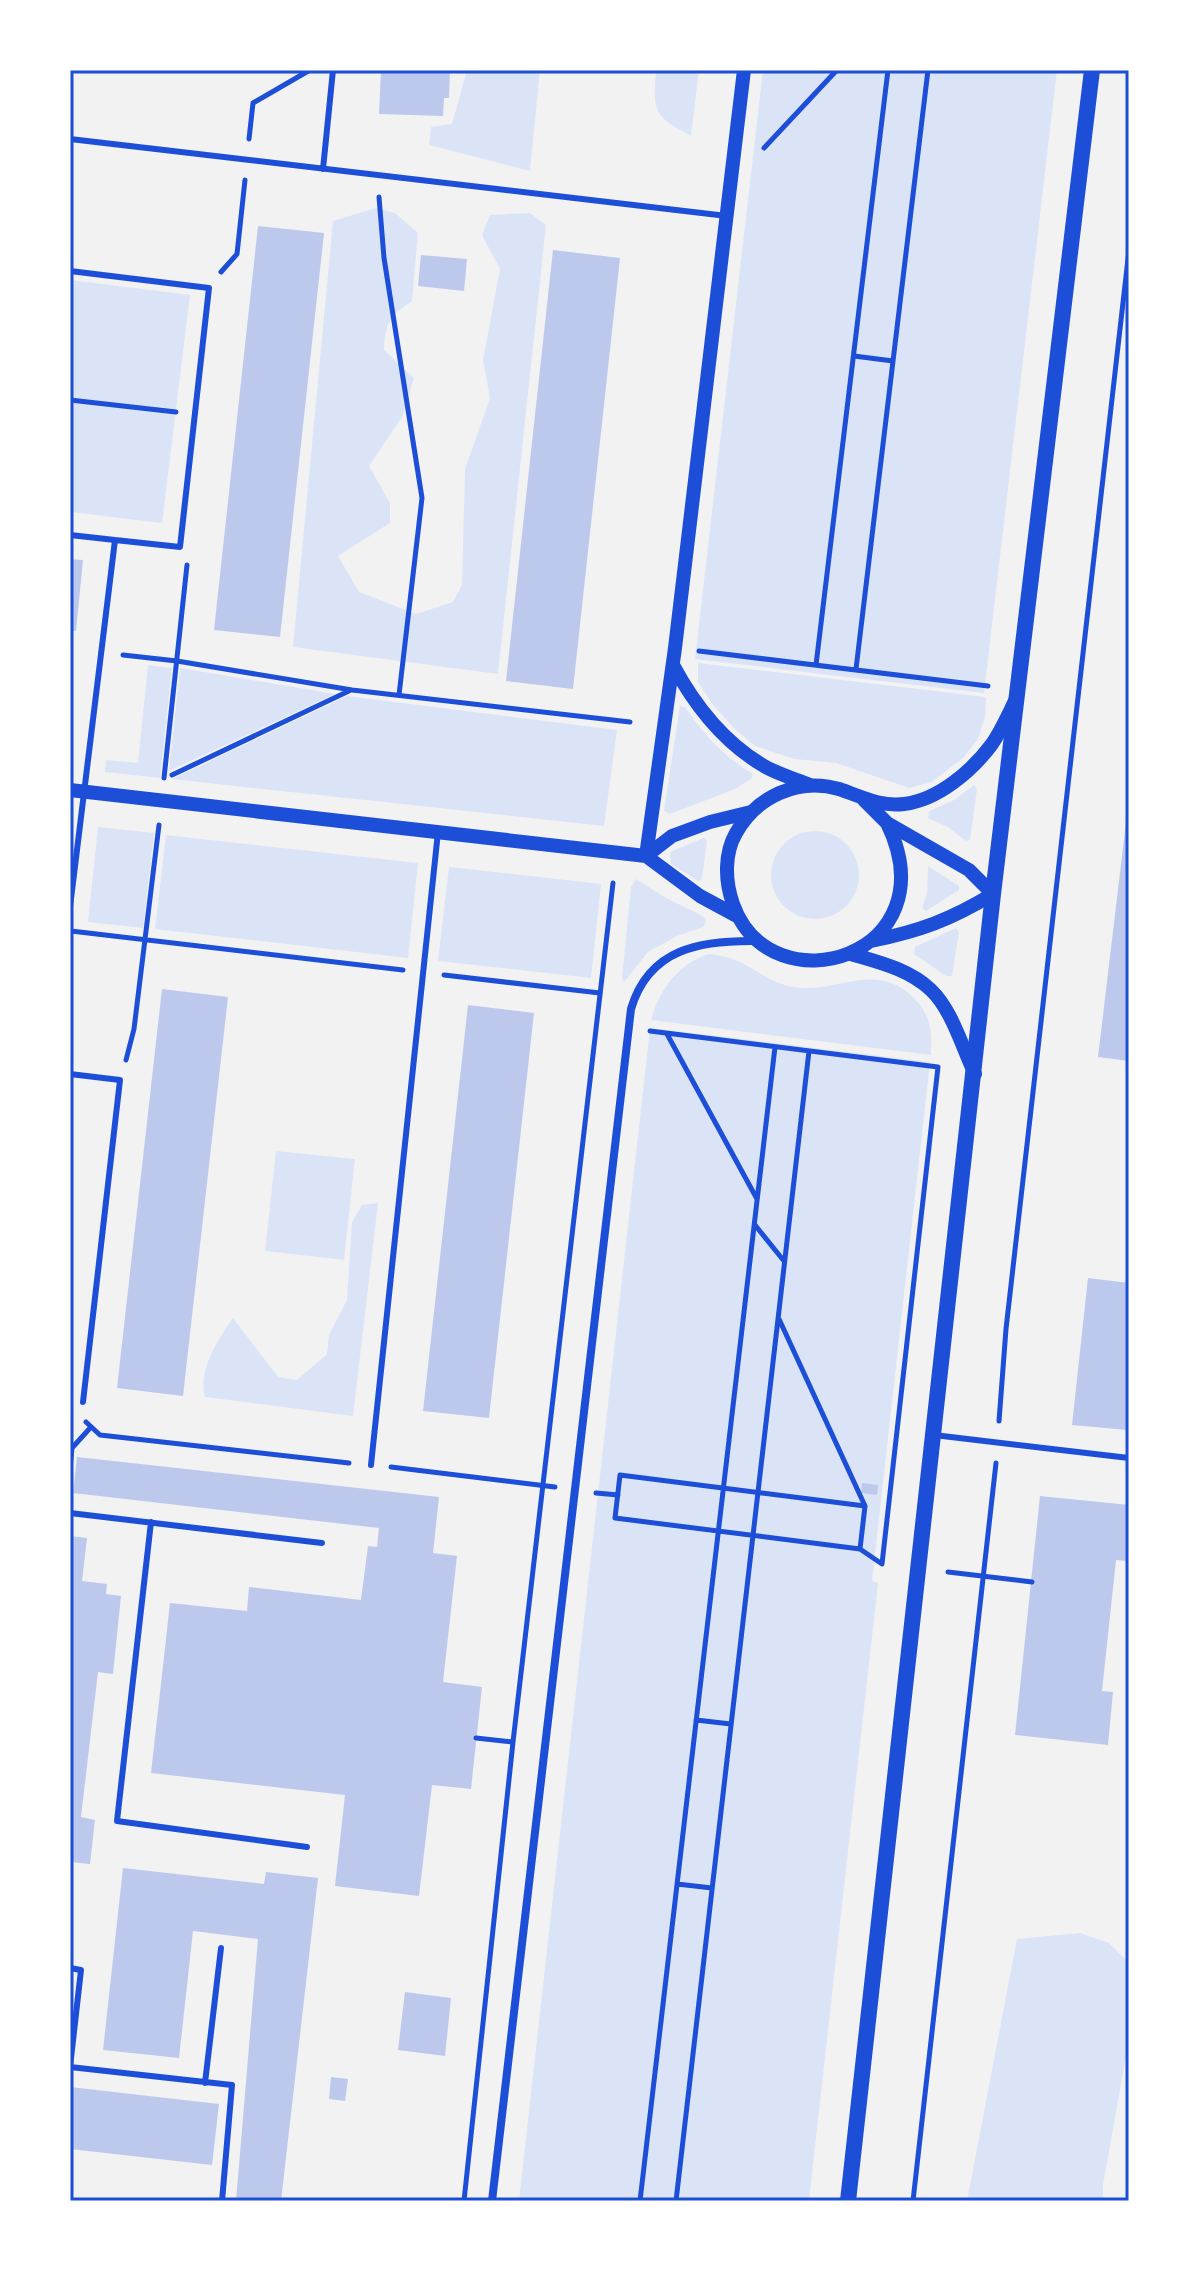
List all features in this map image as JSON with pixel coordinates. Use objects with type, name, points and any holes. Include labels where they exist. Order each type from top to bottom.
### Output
[{"type":"main road","points":[[848,2201],[993,894],[1092,70]]},
{"type":"street","points":[[646,856],[673,665],[744,70]]},
{"type":"street","points":[[673,665],[691,699],[714,727],[764,766],[810,785],[838,789],[864,800],[903,804],[936,793],[969,769],[993,743],[1017,697]]},
{"type":"street","points":[[810,785],[788,789],[768,798],[751,812],[735,835],[727,862],[728,890],[737,916],[758,941],[787,957],[819,961],[851,954],[871,941],[889,922],[899,898],[903,872],[899,847],[887,823]]},
{"type":"street","points":[[77,791],[646,856],[700,896],[737,916]]},
{"type":"street","points":[[864,800],[887,823],[969,870],[993,894],[962,912],[916,932],[871,941]]},
{"type":"street","points":[[646,856],[672,836],[751,812]]},
{"type":"street","points":[[492,2201],[631,1009],[646,975],[687,948],[717,940],[758,941]]},
{"type":"street","points":[[851,954],[910,975],[932,991],[945,1009],[975,1074]]},
{"type":"lane","points":[[323,169],[333,70]]},
{"type":"lane","points":[[70,139],[727,216]]},
{"type":"lane","points":[[70,271],[209,288],[180,547],[70,535]]},
{"type":"lane","points":[[70,907],[77,791],[101,652],[115,540]]},
{"type":"lane","points":[[371,1465],[438,832]]},
{"type":"lane","points":[[70,1074],[120,1080],[83,1402]]},
{"type":"lane","points":[[934,1435],[1129,1458]]},
{"type":"lane","points":[[70,1513],[322,1543]]},
{"type":"lane","points":[[151,1522],[117,1821],[307,1847]]},
{"type":"lane","points":[[205,2083],[221,1948]]},
{"type":"lane","points":[[70,1968],[81,1970],[70,2067],[232,2085],[222,2201]]},
{"type":"path","points":[[764,148],[837,70]]},
{"type":"path","points":[[816,665],[888,70]]},
{"type":"path","points":[[856,669],[928,70]]},
{"type":"path","points":[[377,175],[384,258],[422,498],[399,695]]},
{"type":"path","points":[[913,2201],[984,1576],[1006,1329],[1129,250]]},
{"type":"path","points":[[854,356],[893,361]]},
{"type":"path","points":[[70,400],[194,414]]},
{"type":"path","points":[[180,547],[187,566],[164,779],[352,690]]},
{"type":"path","points":[[698,651],[988,686]]},
{"type":"path","points":[[101,652],[177,661],[352,690],[630,722]]},
{"type":"path","points":[[120,1080],[134,1029],[159,825]]},
{"type":"path","points":[[464,2201],[513,1742],[613,883]]},
{"type":"path","points":[[70,931],[600,993]]},
{"type":"path","points":[[649,1031],[938,1067],[882,1564],[860,1549],[615,1518],[620,1475],[865,1506]]},
{"type":"path","points":[[667,1034],[757,1200]]},
{"type":"path","points":[[640,2201],[775,1047]]},
{"type":"path","points":[[676,2201],[809,1051]]},
{"type":"path","points":[[754,1224],[785,1262]]},
{"type":"path","points":[[778,1318],[865,1506],[860,1549]]},
{"type":"path","points":[[82,1418],[100,1435],[555,1487]]},
{"type":"path","points":[[70,1468],[72,1448],[91,1427]]},
{"type":"path","points":[[596,1493],[618,1495]]},
{"type":"path","points":[[948,1572],[1032,1582]]},
{"type":"path","points":[[696,1720],[731,1724]]},
{"type":"path","points":[[476,1738],[513,1742]]},
{"type":"path","points":[[677,1884],[712,1888]]},
{"type":"shaded area","points":[[467,70],[540,70],[530,171],[429,145],[431,127],[452,124]]},
{"type":"shaded area","points":[[656,70],[699,70],[691,136],[669,123],[658,111]]},
{"type":"shaded area","points":[[763,70],[1057,70],[984,693],[695,659]]},
{"type":"shaded area","points":[[376,208],[395,213],[418,233],[412,301],[390,321],[384,350],[414,378],[402,417],[369,466],[390,503],[390,523],[338,556],[359,592],[416,614],[453,602],[462,585],[465,469],[490,398],[483,360],[500,269],[482,235],[490,215],[530,213],[546,225],[498,674],[293,647],[333,221]]},
{"type":"shaded area","points":[[70,280],[190,295],[162,523],[70,512]]},
{"type":"shaded area","points":[[698,663],[986,697],[985,717],[978,739],[964,757],[932,782],[909,788],[836,763],[794,759],[755,746],[713,705],[698,682]]},
{"type":"shaded area","points":[[148,665],[172,668],[160,778],[105,772],[106,760],[138,763]]},
{"type":"shaded area","points":[[181,668],[335,694],[169,771]]},
{"type":"shaded area","points":[[347,696],[617,730],[604,826],[172,779]]},
{"type":"shaded area","points":[[680,706],[685,707],[724,753],[753,774],[752,778],[735,789],[670,814],[664,811]]},
{"type":"shaded area","points":[[974,785],[977,789],[970,840],[966,841],[948,827],[928,818],[929,811],[954,800]]},
{"type":"shaded area","points":[[98,827],[154,833],[143,928],[88,922]]},
{"type":"shaded area","points":[[815,831],[832,835],[846,844],[855,858],[859,875],[855,892],[846,906],[832,915],[815,919],[798,915],[784,906],[775,892],[771,875],[775,858],[784,844],[798,835]]},
{"type":"shaded area","points":[[166,835],[418,863],[408,958],[155,929]]},
{"type":"shaded area","points":[[704,838],[707,841],[702,879],[698,881],[671,864],[670,852]]},
{"type":"shaded area","points":[[928,866],[959,886],[959,890],[926,911],[922,908],[927,893]]},
{"type":"shaded area","points":[[449,867],[601,884],[591,978],[438,961]]},
{"type":"shaded area","points":[[636,879],[703,916],[706,921],[703,927],[677,936],[648,952],[624,982],[631,887]]},
{"type":"shaded area","points":[[956,928],[959,932],[952,976],[946,976],[914,954],[915,947]]},
{"type":"shaded area","points":[[709,954],[733,959],[789,986],[822,987],[869,980],[899,986],[920,1004],[927,1017],[931,1031],[931,1055],[651,1020],[659,998],[672,979],[688,964]]},
{"type":"shaded area","points":[[650,1028],[930,1062],[872,1581],[878,1583],[809,2201],[519,2201]]},
{"type":"shaded area","points":[[276,1151],[355,1159],[344,1260],[265,1251]]},
{"type":"shaded area","points":[[378,1203],[353,1416],[205,1397],[207,1366],[233,1318],[278,1377],[297,1380],[327,1354],[329,1335],[347,1300],[352,1222],[362,1205]]},
{"type":"shaded area","points":[[1080,1933],[1109,1943],[1129,1963],[1129,2039],[1103,2185],[1103,2201],[967,2201],[1017,1939]]},
{"type":"building","points":[[381,70],[450,70],[449,98],[444,98],[443,116],[379,114]]},
{"type":"building","points":[[258,226],[324,233],[280,637],[214,630]]},
{"type":"building","points":[[553,250],[620,258],[573,689],[506,681]]},
{"type":"building","points":[[421,255],[467,259],[464,291],[418,286]]},
{"type":"building","points":[[70,559],[83,560],[76,631],[70,630]]},
{"type":"building","points":[[1129,814],[1129,1061],[1098,1057]]},
{"type":"building","points":[[162,989],[228,997],[183,1396],[117,1388]]},
{"type":"building","points":[[468,1005],[534,1013],[489,1418],[423,1411]]},
{"type":"building","points":[[1088,1278],[1129,1283],[1128,1430],[1072,1425]]},
{"type":"building","points":[[77,1457],[439,1497],[433,1553],[457,1556],[443,1682],[482,1687],[471,1789],[432,1785],[419,1896],[335,1886],[345,1795],[151,1773],[170,1603],[247,1611],[249,1587],[361,1600],[368,1546],[377,1547],[379,1528],[73,1493]]},
{"type":"building","points":[[862,1483],[878,1485],[877,1495],[861,1493]]},
{"type":"building","points":[[1040,1496],[1129,1505],[1127,1561],[1116,1560],[1102,1691],[1113,1692],[1108,1745],[1015,1735]]},
{"type":"building","points":[[70,1536],[87,1538],[82,1581],[107,1584],[106,1594],[121,1596],[113,1674],[98,1672],[81,1817],[95,1820],[90,1864],[70,1862]]},
{"type":"building","points":[[123,1868],[264,1884],[266,1872],[318,1878],[281,2201],[236,2201],[258,1939],[193,1931],[179,2058],[103,2050]]},
{"type":"building","points":[[405,1992],[451,1998],[445,2056],[398,2050]]},
{"type":"building","points":[[331,2077],[348,2079],[345,2101],[329,2099]]},
{"type":"building","points":[[70,2087],[219,2104],[212,2165],[70,2149]]}]
